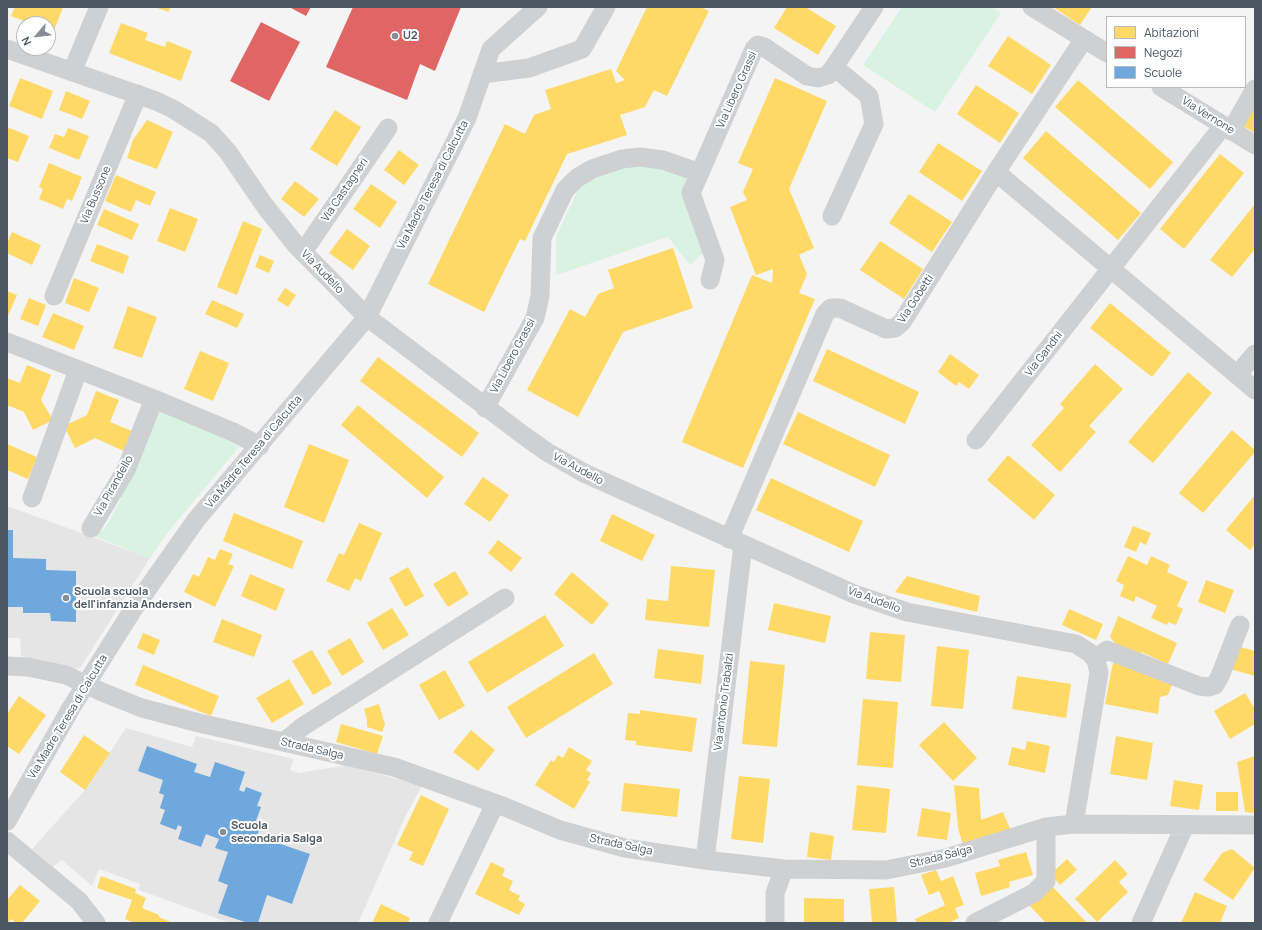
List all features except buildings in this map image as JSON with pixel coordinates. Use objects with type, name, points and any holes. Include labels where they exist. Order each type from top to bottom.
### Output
[{"type":"street","points":[[72,72],[99,7]]},
{"type":"street","name":"Via Madre Teresa di Calcutta","points":[[7,821],[71,708],[134,608],[196,520],[260,446],[367,317],[467,118],[491,49],[538,7]]},
{"type":"street","points":[[482,74],[529,68],[582,49],[606,7]]},
{"type":"street","name":"Via Libero Grassi","points":[[710,280],[715,260],[691,193],[754,49],[758,44],[807,76],[818,78],[828,75],[874,7]]},
{"type":"street","points":[[1032,7],[1106,52]]},
{"type":"street","name":"Via Gobetti","points":[[736,542],[825,314],[831,308],[840,308],[886,328],[896,328],[902,322],[996,172],[1084,39]]},
{"type":"street","name":"Via Audello","points":[[8,53],[138,94],[173,109],[211,133],[228,152],[265,206],[303,252],[367,317],[485,408],[547,452],[584,473],[854,594],[907,612],[1076,644],[1090,653],[1095,659]]},
{"type":"street","points":[[832,216],[874,124],[869,96],[834,67]]},
{"type":"street","name":"Via Vernone","points":[[1163,88],[1255,145]]},
{"type":"street","name":"Via Gandhi","points":[[976,440],[1111,268],[1227,128],[1255,89]]},
{"type":"street","name":"Via Bussone","points":[[54,296],[138,94]]},
{"type":"street","name":"Via Castagneri","points":[[303,252],[388,128]]},
{"type":"street","name":"Via Libero Grassi","points":[[485,408],[534,318],[540,296],[542,238],[565,190],[577,178],[592,168],[622,159],[640,157],[663,160],[700,173]]},
{"type":"street","points":[[996,172],[1255,390]]},
{"type":"street","points":[[7,342],[154,399],[233,432],[260,446]]},
{"type":"street","points":[[1237,375],[1255,354]]},
{"type":"street","points":[[32,498],[78,370]]},
{"type":"street","name":"Via Pirandello","points":[[91,528],[126,470],[154,399]]},
{"type":"street","name":"Via antonio Trabalzi","points":[[705,860],[736,542]]},
{"type":"street","points":[[284,742],[302,727],[504,598]]},
{"type":"street","points":[[1074,824],[1099,673],[1095,659],[1107,650],[1199,686],[1208,687],[1215,685],[1220,676],[1240,624]]},
{"type":"street","name":"Strada Salga","points":[[7,666],[28,667],[66,675],[102,692],[142,708],[199,723],[394,767],[567,832],[625,848],[705,860],[784,869],[886,870],[946,858],[1046,827],[1074,824],[1255,825]]},
{"type":"street","points":[[438,923],[495,804]]},
{"type":"street","points":[[1141,923],[1185,825]]},
{"type":"street","points":[[975,923],[1034,893],[1046,881],[1046,827]]},
{"type":"street","points":[[7,841],[79,901],[89,920]]},
{"type":"street","points":[[775,923],[775,893],[784,869]]},
{"type":"shaded area","name":"Scuola scuola dell'infanzia Andersen","points":[[7,506],[150,558],[80,668],[73,669],[21,656],[20,638],[7,638]]},
{"type":"shaded area","name":"Scuola secondaria Salga","points":[[126,728],[192,747],[196,736],[294,759],[290,770],[299,773],[347,765],[422,786],[406,815],[358,923],[230,923],[139,890],[140,884],[99,869],[92,886],[62,860],[53,867],[32,849],[85,790]]},
{"type":"green space","points":[[902,7],[992,7],[1001,13],[935,112],[863,65]]},
{"type":"green space","points":[[636,165],[663,169],[689,178],[707,249],[690,265],[668,237],[556,275],[556,236],[580,186],[608,172]]},
{"type":"green space","points":[[160,409],[221,436],[239,447],[168,532],[150,558],[94,536],[97,529],[102,531],[108,523],[121,499],[116,495]]},
{"type":"place","name":"U2","points":[[395,36]]},
{"type":"place","name":"Scuola scuola dell'infanzia Andersen","points":[[66,598]]},
{"type":"place","name":"Scuola secondaria Salga","points":[[223,832]]}]
